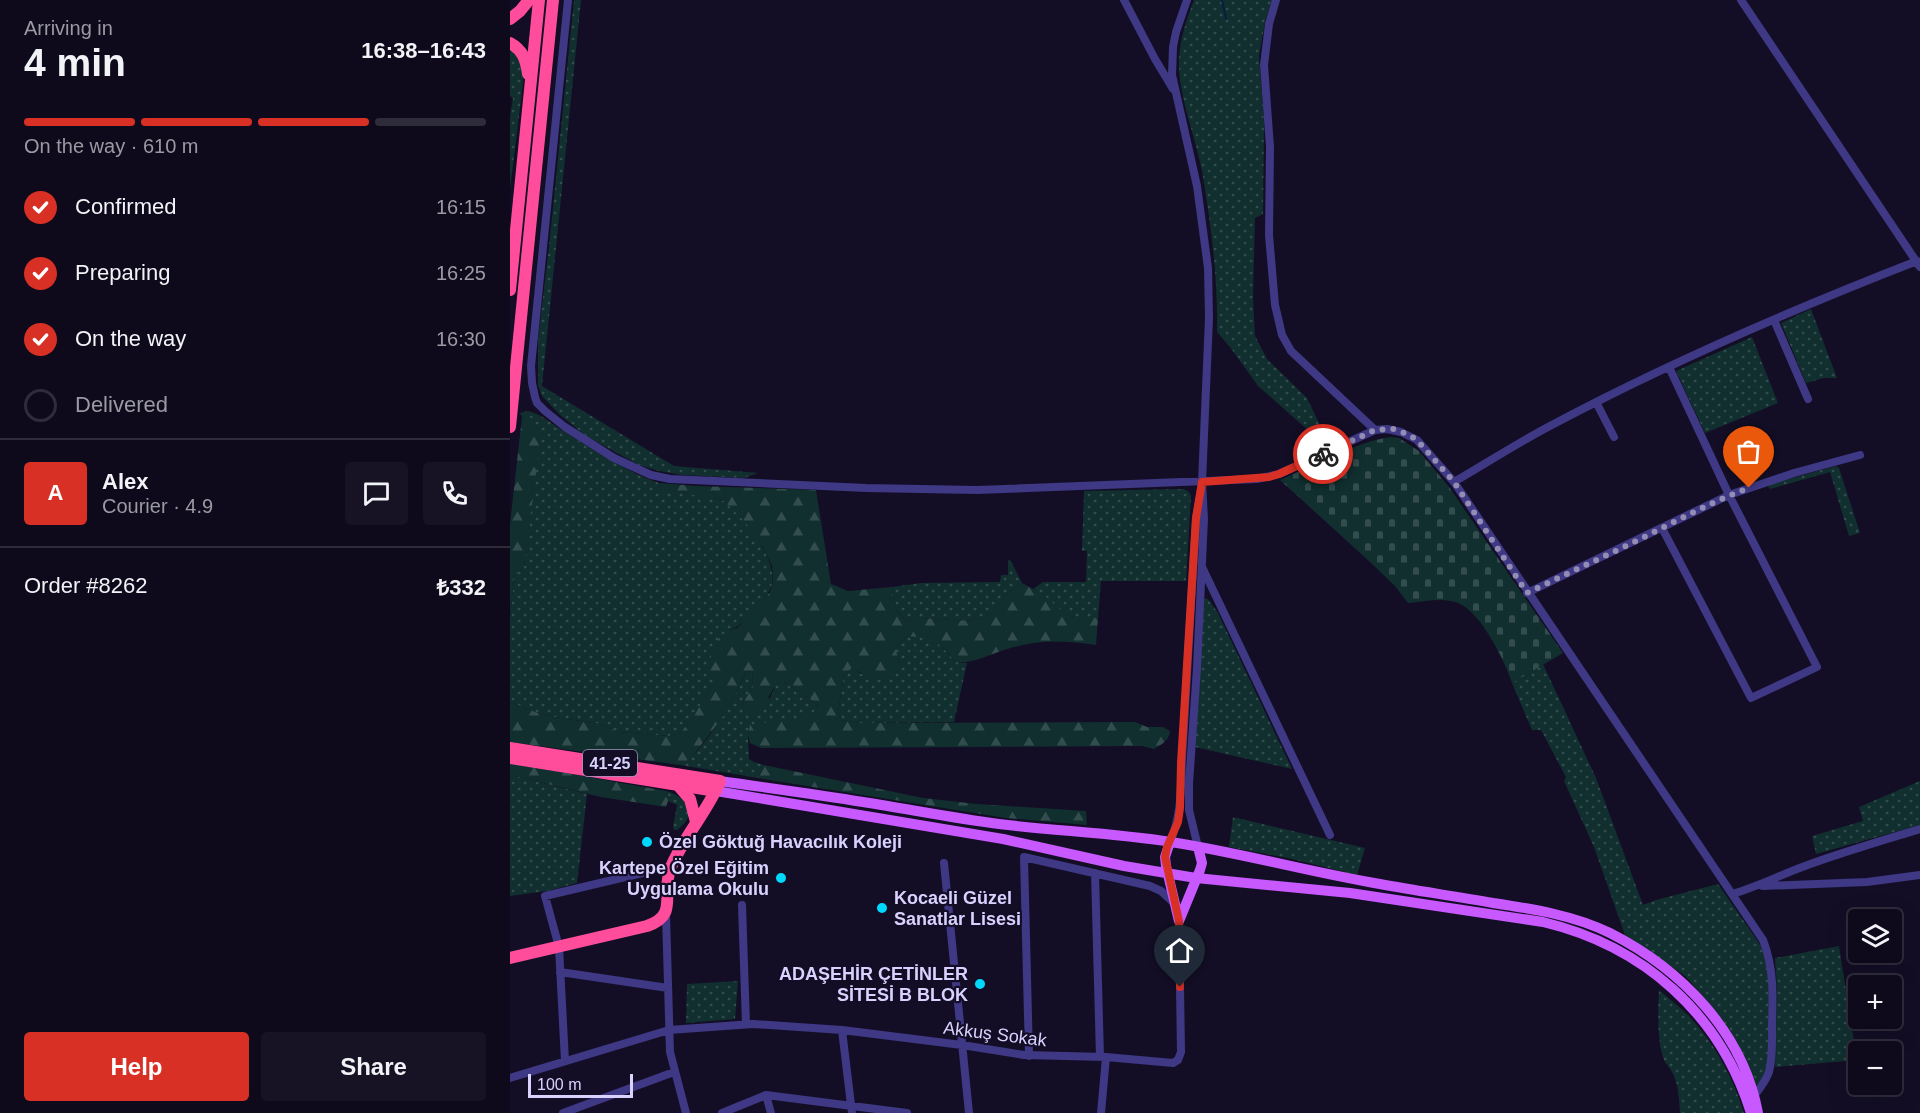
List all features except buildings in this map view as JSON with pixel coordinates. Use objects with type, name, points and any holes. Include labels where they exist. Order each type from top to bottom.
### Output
[{"type":"highway","points":[[510,19],[529,0]]},
{"type":"highway","points":[[510,290],[539,0]]},
{"type":"highway","points":[[510,427],[553,0]]},
{"type":"highway","points":[[510,44],[518,49],[525,60],[530,86]]},
{"type":"highway","name":"41-25","points":[[510,748],[713,785]]},
{"type":"highway","name":"41-25","points":[[510,758],[677,784],[713,785]]},
{"type":"highway","points":[[677,784],[690,799],[696,822]]},
{"type":"highway","points":[[510,958],[647,926],[656,923],[666,915],[667,886],[672,866],[713,785]]},
{"type":"main road","name":"41-25","points":[[713,785],[998,824],[1170,842]]},
{"type":"main road","name":"41-25","points":[[713,785],[1168,873]]},
{"type":"main road","points":[[1179,921],[1165,857],[1170,842],[1378,884],[1541,910],[1577,920],[1606,932],[1659,963],[1704,1005],[1738,1055],[1758,1113]]},
{"type":"main road","points":[[1179,921],[1202,863],[1198,847]]},
{"type":"main road","points":[[1168,873],[1196,878],[1370,896],[1543,922],[1587,935],[1635,960],[1657,975],[1687,1002],[1722,1048],[1740,1081],[1751,1113]]},
{"type":"street","points":[[568,0],[531,366],[533,390],[537,403],[565,427],[614,458],[651,475],[670,479],[785,484],[976,490],[1257,479],[1279,474],[1375,430],[1393,429],[1407,434],[1417,440],[1454,482],[1763,940],[1772,971],[1771,1061],[1764,1082],[1754,1096]]},
{"type":"street","points":[[1124,0],[1175,93]]},
{"type":"street","points":[[1187,0],[1176,32],[1172,75],[1197,186],[1208,268],[1209,343],[1202,482],[1204,519],[1202,566],[1189,784],[1189,810],[1198,847]]},
{"type":"street","points":[[1276,0],[1269,24],[1264,65],[1270,147],[1269,235],[1275,305],[1279,323],[1286,344],[1291,351],[1375,430]]},
{"type":"street","points":[[1454,482],[1545,428],[1669,367],[1774,320],[1918,264],[1741,0]]},
{"type":"street","points":[[1774,320],[1808,399]]},
{"type":"street","points":[[1662,528],[1751,698],[1816,667],[1729,495],[1669,367]]},
{"type":"street","points":[[1596,402],[1614,437]]},
{"type":"street","points":[[1527,593],[1729,495],[1794,473],[1860,455]]},
{"type":"street","points":[[1170,842],[1178,822],[1180,808],[1196,518],[1202,482]]},
{"type":"street","points":[[1202,566],[1330,835]]},
{"type":"street","points":[[1732,894],[1856,848],[1920,829]]},
{"type":"street","points":[[1016,842],[1024,857],[1029,1056]]},
{"type":"street","points":[[1024,857],[1150,886],[1161,891],[1174,903]]},
{"type":"street","points":[[944,863],[969,1113]]},
{"type":"street","points":[[565,1061],[559,947],[545,896],[672,866]]},
{"type":"street","points":[[1095,873],[1103,1057],[1101,1113]]},
{"type":"street","points":[[1758,886],[1867,882],[1920,875]]},
{"type":"street","points":[[742,905],[746,1024]]},
{"type":"street","points":[[666,915],[670,1052],[686,1113]]},
{"type":"street","name":"Akkuş Sokak","points":[[510,1078],[669,1030],[768,1023],[963,1045],[1029,1056],[1103,1057],[1173,1064],[1180,1056],[1179,921]]},
{"type":"street","points":[[560,972],[668,988]]},
{"type":"street","points":[[842,1030],[851,1109]]},
{"type":"street","points":[[563,1113],[674,1072]]},
{"type":"street","points":[[766,1095],[771,1113]]},
{"type":"street","points":[[722,1113],[766,1095],[851,1109],[907,1113]]},
{"type":"green space","points":[[574,0],[581,0],[542,386],[674,466],[758,473],[744,478],[682,475],[639,465],[586,436],[559,414],[542,396],[538,385],[538,339]]},
{"type":"green space","points":[[1194,0],[1272,0],[1265,22],[1259,56],[1264,123],[1263,214],[1255,218],[1253,298],[1255,336],[1267,359],[1307,398],[1325,436],[1318,439],[1258,386],[1217,332],[1215,271],[1208,211],[1199,156],[1180,79],[1181,43]]},
{"type":"green space","points":[[510,47],[519,54],[524,75],[510,189],[510,117],[513,98],[510,96]]},
{"type":"green space","points":[[1811,309],[1837,378],[1824,378],[1806,383],[1781,323]]},
{"type":"green space","points":[[1752,337],[1778,403],[1705,433],[1676,371]]},
{"type":"green space","points":[[528,411],[543,417],[622,467],[659,483],[660,489],[724,501],[749,527],[764,550],[772,573],[770,590],[749,617],[730,630],[716,677],[693,718],[681,732],[669,736],[618,732],[600,724],[538,713],[510,702],[510,619],[514,576],[524,567],[535,468],[526,415],[522,417],[520,413]]},
{"type":"green space","points":[[526,414],[534,422],[540,442],[524,567],[514,576],[510,619],[510,524],[522,417]]},
{"type":"green space","points":[[1391,437],[1399,438],[1419,451],[1449,487],[1563,653],[1512,683],[1491,638],[1467,608],[1446,600],[1408,603],[1395,586],[1369,561],[1280,480],[1350,449]]},
{"type":"green space","points":[[1836,466],[1839,468],[1860,533],[1849,536],[1830,472],[1770,489],[1767,485]]},
{"type":"green space","points":[[659,483],[816,490],[831,584],[848,591],[892,587],[894,603],[900,615],[909,621],[922,618],[967,621],[990,615],[1009,592],[1022,583],[1044,595],[1062,611],[1073,617],[1098,618],[1096,645],[1065,642],[1035,643],[963,662],[956,662],[940,645],[929,639],[906,637],[895,648],[900,663],[897,673],[885,677],[874,677],[852,668],[844,675],[838,713],[842,720],[860,723],[1135,722],[1147,727],[1163,727],[1170,731],[1168,737],[1165,742],[1154,749],[1142,746],[761,748],[750,743],[748,735],[750,725],[795,720],[811,714],[818,708],[816,703],[782,681],[759,710],[744,714],[741,706],[753,687],[752,672],[747,671],[725,714],[692,757],[680,765],[510,742],[510,702],[538,713],[600,724],[618,732],[669,736],[681,732],[693,718],[715,678],[708,670],[720,636],[737,628],[770,592],[773,581],[772,566],[763,547],[744,521],[723,500],[660,489]]},
{"type":"green space","points":[[1184,489],[1191,496],[1186,581],[1101,581],[1098,618],[1068,615],[1033,589],[1043,582],[1086,582],[1087,551],[1082,551],[1084,491]]},
{"type":"green space","points":[[1008,559],[1022,583],[1009,592],[990,615],[967,621],[922,618],[909,621],[900,615],[896,607],[892,587],[921,583],[1000,582],[1001,575],[1008,575]]},
{"type":"green space","points":[[1205,598],[1218,613],[1292,769],[1195,747]]},
{"type":"green space","points":[[922,636],[934,639],[956,662],[967,663],[954,722],[860,723],[842,720],[838,713],[844,675],[852,668],[861,674],[900,663],[895,648],[906,637]]},
{"type":"green space","points":[[1543,664],[1596,778],[1643,905],[1718,884],[1759,943],[1769,971],[1768,1061],[1763,1078],[1755,1086],[1736,1040],[1709,1003],[1685,976],[1625,935],[1594,847],[1564,781],[1566,777],[1541,730],[1532,730],[1512,683]]},
{"type":"green space","points":[[747,671],[752,672],[753,687],[741,706],[770,698],[776,684],[782,681],[816,703],[818,709],[809,717],[748,735],[749,759],[764,765],[758,778],[680,765],[699,749],[708,737],[727,709]]},
{"type":"green space","points":[[510,763],[666,791],[669,798],[666,807],[601,797],[510,775]]},
{"type":"green space","points":[[764,765],[923,798],[1086,811],[1087,825],[1006,818],[758,778]]},
{"type":"green space","points":[[510,775],[587,794],[577,883],[547,891],[510,896]]},
{"type":"green space","points":[[1920,781],[1920,825],[1816,854],[1812,836],[1863,821],[1859,807]]},
{"type":"green space","points":[[666,791],[680,798],[688,807],[688,818],[677,830],[673,827],[677,805],[668,801]]},
{"type":"green space","points":[[1233,817],[1365,848],[1357,875],[1288,858],[1229,847]]},
{"type":"green space","points":[[1839,946],[1848,1003],[1848,1029],[1852,1029],[1854,1041],[1848,1041],[1848,1061],[1775,1067],[1777,991],[1775,958]]},
{"type":"green space","points":[[738,981],[735,1019],[686,1023],[687,984]]},
{"type":"green space","points":[[1659,990],[1688,1015],[1714,1048],[1734,1086],[1744,1113],[1680,1113],[1676,1082],[1664,1060],[1660,1044]]},
{"type":"waterway","points":[[1222,0],[1226,19]]},
{"type":"way so far","points":[[1323,454],[1375,430],[1393,429],[1417,440],[1454,482],[1527,593],[1729,495],[1749,488]]},
{"type":"place","name":"Özel Göktuğ Havacılık Koleji","points":[[647,842]]},
{"type":"place","name":"Kartepe Özel Eğitim Uygulama Okulu","points":[[781,878]]},
{"type":"place","name":"Kocaeli Güzel Sanatlar Lisesi","points":[[882,908]]},
{"type":"place","name":"ADAŞEHİR ÇETİNLER SİTESİ B BLOK","points":[[980,984]]},
{"type":"route","points":[[1180,987],[1179,921],[1165,857],[1178,822],[1180,808],[1196,518],[1202,482],[1269,477],[1323,454]]}]
